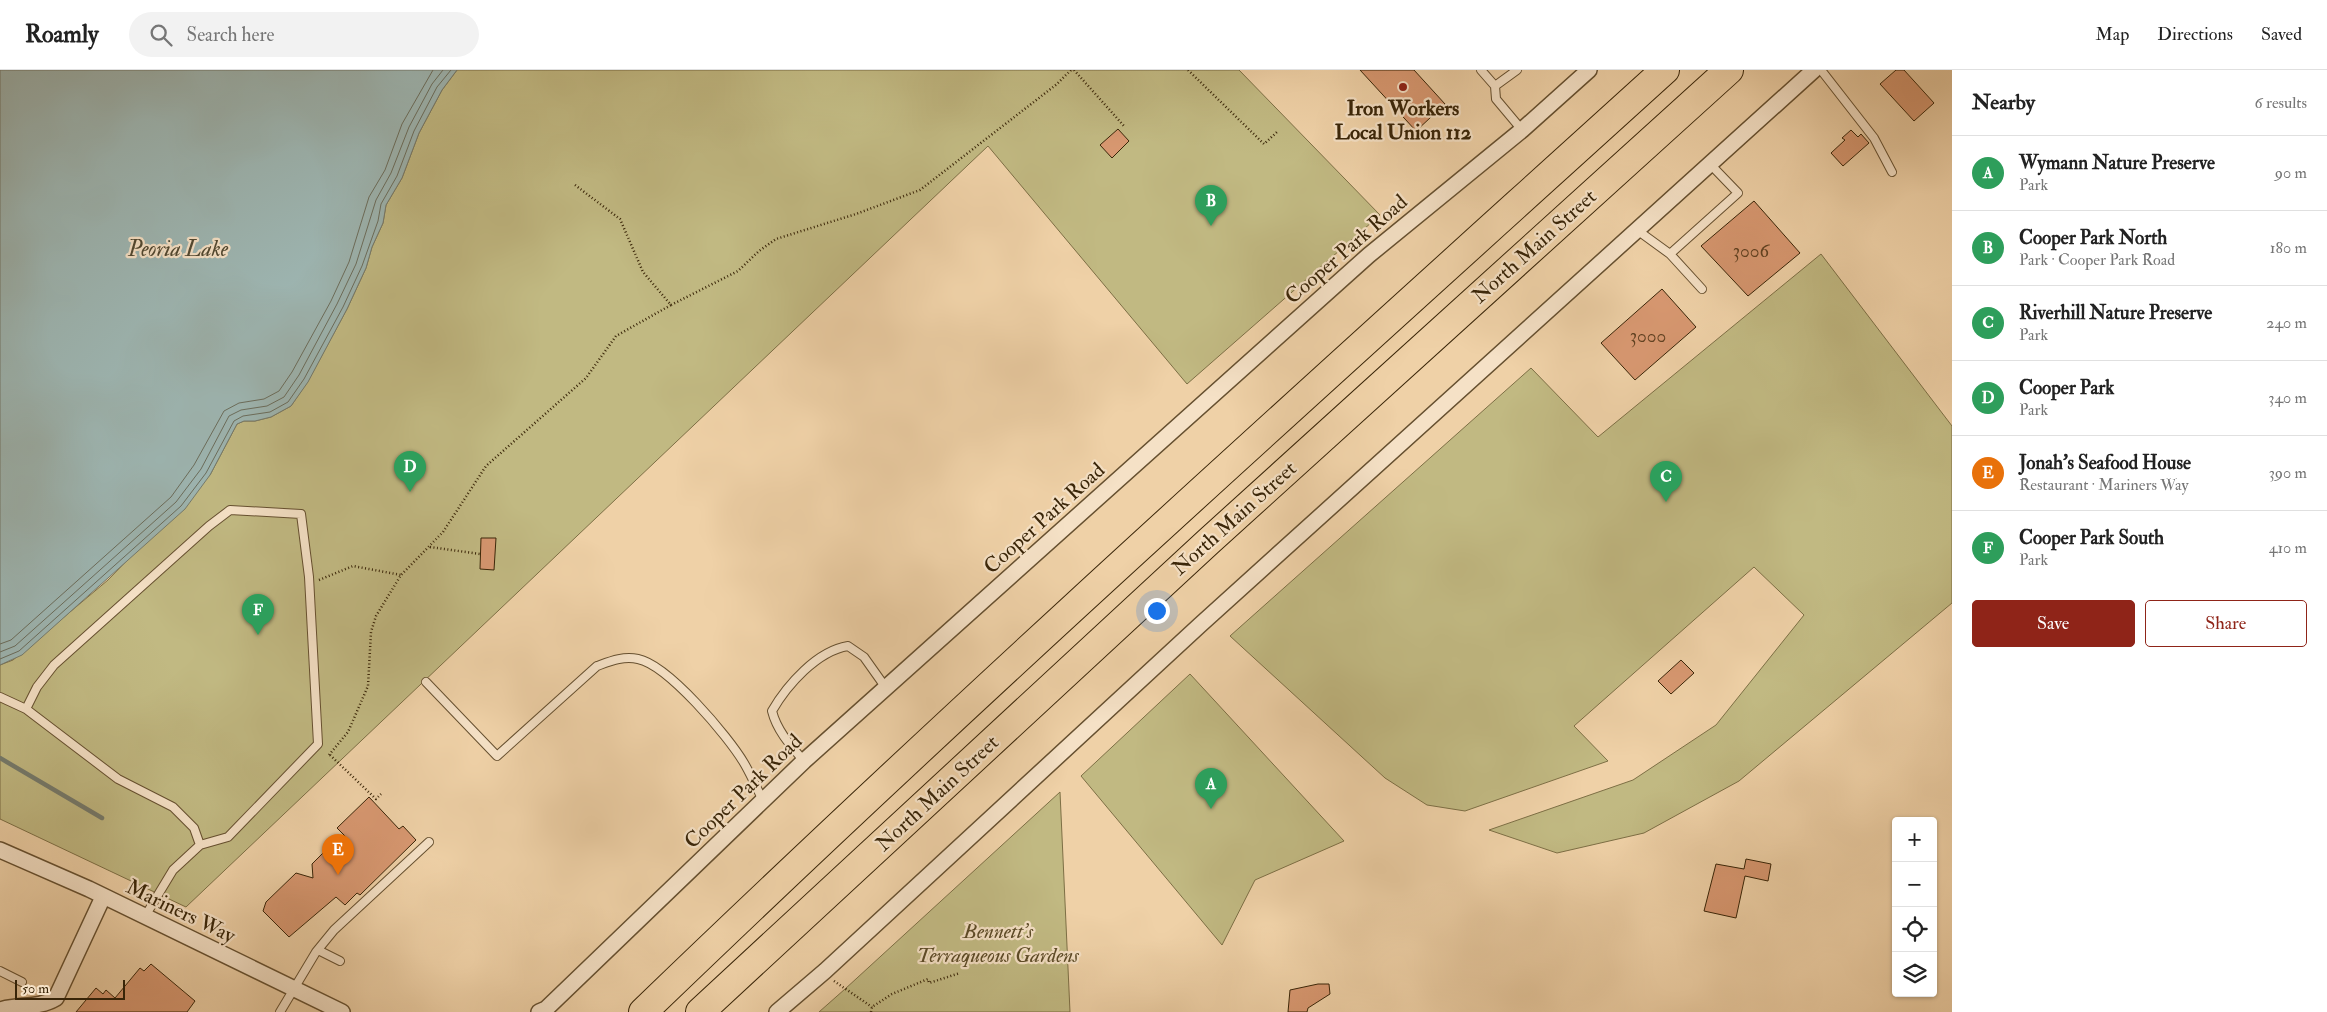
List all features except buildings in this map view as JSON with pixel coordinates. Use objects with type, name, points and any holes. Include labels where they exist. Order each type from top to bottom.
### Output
[{"type":"highway","name":"North Main Street","points":[[643,1012],[864,802],[1151,536],[1665,70]]},
{"type":"highway","name":"North Main Street","points":[[700,1012],[1201,548],[1729,70]]},
{"type":"street","name":"Cooper Park Road","points":[[539,1012],[546,1009],[804,761],[1369,255],[1522,130],[1589,70]]},
{"type":"street","points":[[777,1012],[825,971],[1207,619],[1814,70]]},
{"type":"street","name":"Mariners Way","points":[[0,850],[342,1012]]},
{"type":"street","points":[[0,1010],[9,1007],[45,1005],[56,998],[103,898]]},
{"type":"lane","points":[[1481,70],[1495,86],[1496,99],[1522,130]]},
{"type":"lane","points":[[1495,86],[1517,70]]},
{"type":"lane","points":[[1821,70],[1874,138],[1892,172]]},
{"type":"lane","points":[[1670,254],[1738,193],[1710,164]]},
{"type":"lane","points":[[1637,230],[1670,254],[1702,288]]},
{"type":"lane","points":[[26,709],[37,687],[54,665],[208,526],[230,510],[301,514],[309,584],[318,744],[228,837],[200,845],[173,870],[144,918]]},
{"type":"lane","points":[[804,761],[784,737],[774,721],[772,711],[778,700],[815,660],[834,648],[848,646],[864,657],[886,688]]},
{"type":"lane","points":[[426,682],[497,756],[597,666],[618,658],[640,659],[665,672],[698,705],[744,762],[764,801]]},
{"type":"lane","points":[[0,698],[26,709],[118,778],[173,807],[194,828],[200,845]]},
{"type":"lane","points":[[280,1012],[318,950],[334,930],[429,842]]},
{"type":"lane","points":[[318,950],[340,961]]},
{"type":"lane","points":[[0,971],[22,982]]},
{"type":"path","points":[[329,755],[348,732],[368,686],[371,632],[376,616],[401,576],[443,532],[486,466],[586,378],[616,336],[670,305],[730,275],[776,239],[856,214],[920,190],[1057,84],[1072,70],[1124,126]]},
{"type":"path","points":[[1188,70],[1264,144],[1277,132]]},
{"type":"path","points":[[575,185],[620,219],[643,272],[670,305]]},
{"type":"path","points":[[430,547],[480,554]]},
{"type":"path","points":[[309,584],[353,566],[401,576]]},
{"type":"path","points":[[318,744],[376,799],[382,794]]},
{"type":"path","points":[[825,971],[849,993],[872,1007]]},
{"type":"path","points":[[925,984],[960,973]]},
{"type":"path","points":[[871,1012],[872,1007],[892,994],[928,979],[929,983]]},
{"type":"green space","points":[[457,70],[1239,70],[1380,215],[1187,384],[988,146],[186,907],[0,819],[0,665],[13,660],[108,580],[210,475],[237,424],[244,421],[255,421],[271,417],[291,406],[308,381],[347,309],[366,268],[372,247],[383,223],[386,205],[402,178],[419,133],[442,90]]},
{"type":"green space","points":[[1821,254],[1952,426],[1952,603],[1739,781],[1644,833],[1557,853],[1489,830],[1633,780],[1716,725],[1804,615],[1754,567],[1574,726],[1608,761],[1465,811],[1427,805],[1385,778],[1230,636],[1531,368],[1598,437]]},
{"type":"green space","points":[[1190,674],[1344,841],[1255,880],[1222,945],[1081,776]]},
{"type":"green space","name":"Bennett's Terraqueous Gardens","points":[[1060,792],[1070,1012],[819,1012],[845,989]]},
{"type":"water","name":"Peoria Lake","points":[[0,70],[457,70],[442,90],[419,133],[402,178],[386,205],[383,223],[372,247],[366,268],[347,309],[308,382],[291,406],[271,417],[255,421],[244,421],[237,424],[210,475],[185,509],[22,655],[0,665]]},
{"type":"waterway","points":[[0,758],[102,818]]},
{"type":"place","name":"Iron Workers Local Union 112","points":[[1403,87]]},
{"type":"place","name":"Cooper Park North","points":[[1211,226]]},
{"type":"place","name":"Cooper Park","points":[[410,492]]},
{"type":"place","name":"Riverhill Nature Preserve","points":[[1666,502]]},
{"type":"place","name":"Cooper Park South","points":[[258,635]]},
{"type":"place","name":"Wymann Nature Preserve","points":[[1211,809]]},
{"type":"place","name":"Jonah's Seafood House","points":[[338,875]]}]
